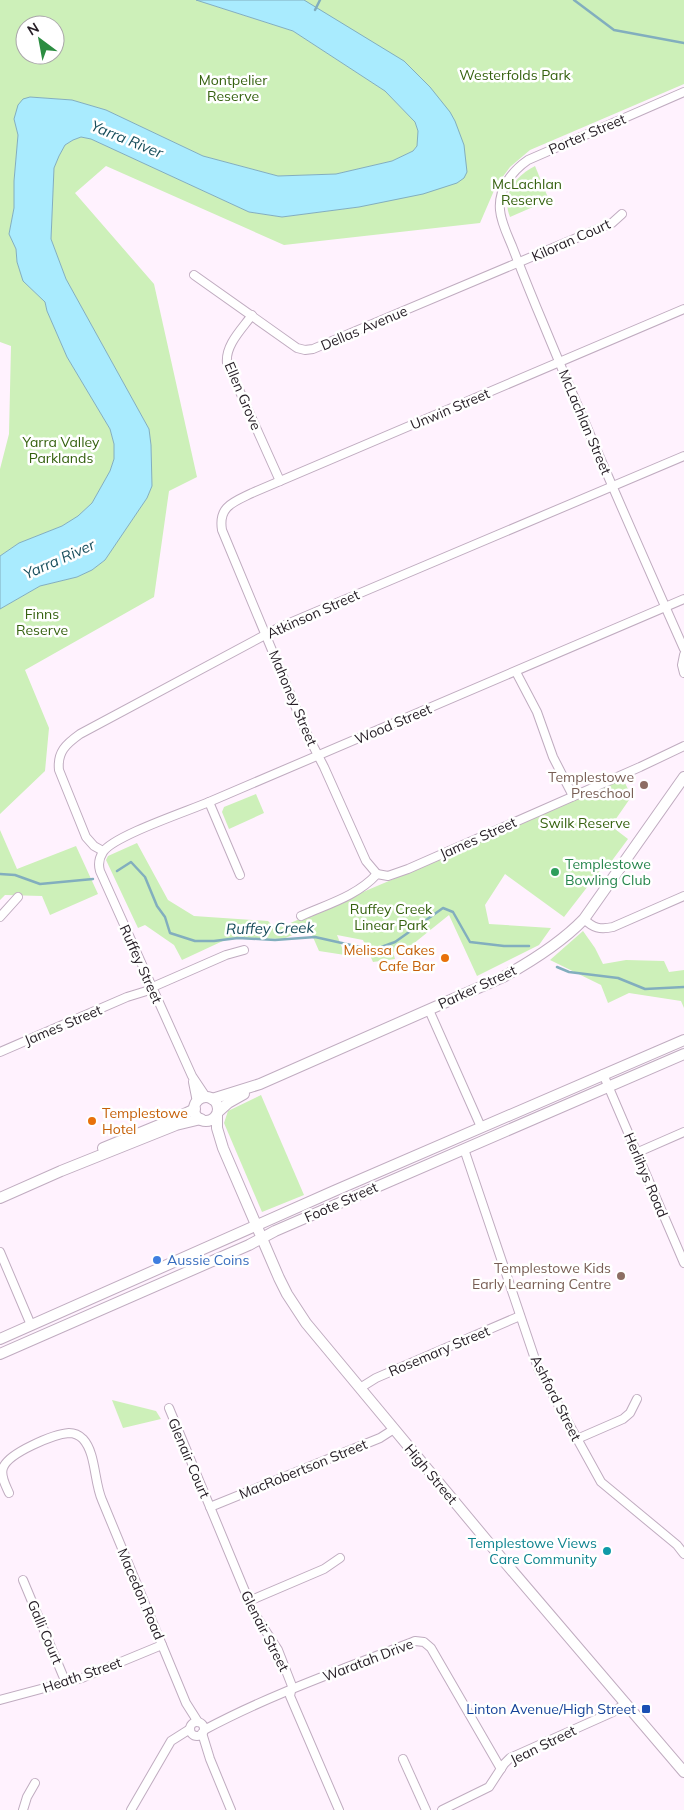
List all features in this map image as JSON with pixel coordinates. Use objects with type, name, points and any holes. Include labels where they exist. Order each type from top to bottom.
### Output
[{"type":"main road","name":"Parker Street","points":[[61,1171],[114,1143],[176,1118],[203,1102],[260,1084],[503,977],[530,962],[584,919],[684,777]]},
{"type":"main road","name":"Foote Street","points":[[0,1339],[480,1127],[684,1040]]},
{"type":"main road","name":"Foote Street","points":[[0,1354],[684,1054]]},
{"type":"main road","name":"Parker Street","points":[[217,1113],[228,1103],[260,1084]]},
{"type":"main road","points":[[203,1102],[217,1104],[217,1113],[212,1119],[202,1120],[196,1115],[203,1102]]},
{"type":"main road","name":"High Street","points":[[217,1113],[218,1128],[223,1148],[279,1278],[306,1323],[684,1772]]},
{"type":"main road","name":"Parker Street","points":[[0,1198],[61,1171],[176,1125],[202,1120]]},
{"type":"main road","name":"High Street","points":[[202,1120],[223,1148]]},
{"type":"street","name":"Porter Street","points":[[502,192],[515,171],[534,156],[684,92]]},
{"type":"street","name":"McLachlan Street","points":[[502,192],[500,210],[502,221],[518,263],[684,649]]},
{"type":"street","name":"Kiloran Court","points":[[518,263],[612,224],[622,214]]},
{"type":"street","name":"Dellas Avenue","points":[[194,275],[297,348],[305,350],[313,349],[518,263]]},
{"type":"street","name":"Unwin Street","points":[[222,516],[225,510],[235,502],[280,481],[684,309]]},
{"type":"street","name":"Ellen Grove","points":[[252,315],[229,348],[228,363],[280,481]]},
{"type":"street","name":"Atkinson Street","points":[[103,851],[94,846],[86,837],[61,779],[58,761],[60,753],[65,746],[80,734],[289,623],[684,456]]},
{"type":"street","name":"Mahoney Street","points":[[222,516],[222,530],[306,732],[324,767],[366,861],[377,874]]},
{"type":"street","name":"Wood Street","points":[[103,851],[111,844],[125,837],[684,599]]},
{"type":"street","points":[[684,655],[682,664],[684,673]]},
{"type":"street","points":[[516,672],[537,712],[553,757],[573,796]]},
{"type":"street","name":"James Street","points":[[377,874],[382,876],[396,874],[684,746]]},
{"type":"street","points":[[209,802],[240,875]]},
{"type":"street","name":"Ruffey Street","points":[[103,851],[99,863],[100,871],[203,1102]]},
{"type":"street","points":[[301,916],[351,895],[368,884],[377,874]]},
{"type":"street","points":[[584,919],[592,926],[603,929],[613,927],[684,896]]},
{"type":"street","points":[[0,917],[18,898]]},
{"type":"street","name":"James Street","points":[[0,1052],[226,955],[244,950]]},
{"type":"street","points":[[429,1010],[480,1127]]},
{"type":"street","name":"Herlihys Road","points":[[603,1074],[684,1263]]},
{"type":"street","points":[[636,1153],[684,1132]]},
{"type":"street","name":"Ashford Street","points":[[464,1149],[538,1368],[576,1439],[601,1482],[677,1545],[684,1554]]},
{"type":"street","points":[[0,1252],[31,1325]]},
{"type":"street","name":"Rosemary Street","points":[[360,1388],[376,1378],[520,1316]]},
{"type":"street","points":[[576,1439],[623,1419],[630,1413],[637,1399]]},
{"type":"street","name":"Glenair Court","points":[[169,1408],[210,1507]]},
{"type":"street","name":"MacRobertson Street","points":[[210,1507],[380,1438],[394,1429]]},
{"type":"street","name":"Macedon Road","points":[[9,1493],[2,1469],[6,1462],[21,1452],[36,1444],[69,1433],[80,1436],[86,1443],[92,1457],[96,1485],[231,1810]]},
{"type":"street","name":"Glenair Street","points":[[210,1507],[256,1618],[278,1650],[292,1686],[290,1696],[339,1810]]},
{"type":"street","points":[[249,1601],[324,1569],[340,1558]]},
{"type":"street","name":"Galli Court","points":[[23,1580],[66,1683]]},
{"type":"street","name":"Waratah Drive","points":[[130,1810],[174,1738],[415,1641],[424,1642],[431,1648],[501,1770]]},
{"type":"street","name":"Heath Street","points":[[0,1700],[66,1683],[162,1645]]},
{"type":"street","name":"Jean Street","points":[[442,1810],[485,1790],[492,1784],[510,1758],[616,1710],[626,1703]]},
{"type":"street","points":[[404,1759],[426,1810]]},
{"type":"street","points":[[23,1810],[27,1797],[35,1783]]},
{"type":"green space","name":"Montpelier Reserve","points":[[0,0],[196,0],[293,31],[385,91],[415,122],[418,131],[417,146],[413,151],[392,161],[336,174],[278,176],[203,156],[106,110],[72,100],[30,97],[14,119],[18,135],[14,208],[9,234],[16,249],[17,262],[23,281],[45,302],[67,357],[110,429],[114,444],[114,459],[110,471],[92,503],[78,516],[62,526],[19,543],[0,556],[0,469],[9,434],[11,346],[0,342]]},
{"type":"green space","points":[[300,0],[684,0],[684,84],[530,150],[510,167],[496,186],[480,223],[284,245],[106,166],[75,193],[154,284],[197,477],[169,491],[154,597],[25,670],[49,728],[45,771],[0,814],[0,609],[40,586],[77,577],[92,570],[105,560],[147,498],[152,486],[149,429],[66,279],[51,239],[54,168],[65,145],[81,137],[91,139],[249,212],[282,217],[359,207],[458,136]]},
{"type":"green space","name":"McLachlan Reserve","points":[[535,166],[549,200],[510,217],[507,201],[512,187],[521,175]]},
{"type":"green space","name":"Ruffey Creek Linear Park","points":[[623,779],[628,789],[629,800],[611,826],[628,839],[605,870],[602,868],[564,917],[505,874],[485,905],[489,924],[551,928],[539,945],[477,976],[449,915],[413,944],[393,952],[395,959],[373,962],[363,940],[337,935],[345,955],[319,951],[309,928],[283,939],[238,938],[225,940],[182,960],[174,945],[145,925],[138,928],[106,860],[108,856],[137,843],[168,900],[194,916],[268,921],[273,926],[288,924]]},
{"type":"green space","points":[[256,794],[264,813],[229,829],[222,812],[224,807]]},
{"type":"green space","points":[[0,830],[17,869],[76,846],[98,894],[50,915],[42,896],[5,895],[0,900]]},
{"type":"green space","points":[[583,931],[603,964],[626,960],[664,961],[669,972],[684,970],[684,1008],[681,1001],[629,993],[608,1003],[601,985],[550,960]]},
{"type":"green space","points":[[261,1095],[304,1195],[262,1212],[224,1123],[228,1111]]},
{"type":"green space","points":[[112,1400],[156,1411],[161,1419],[123,1428]]},
{"type":"water","name":"Yarra River","points":[[196,0],[304,0],[404,61],[430,87],[450,112],[464,145],[467,172],[464,178],[457,183],[423,194],[359,207],[282,217],[249,212],[91,139],[81,137],[65,145],[54,168],[51,239],[66,279],[149,429],[152,486],[147,498],[105,560],[92,570],[77,577],[40,586],[0,609],[0,556],[19,543],[62,526],[78,516],[92,503],[110,471],[114,459],[114,444],[110,429],[67,357],[45,302],[23,281],[17,262],[16,249],[9,234],[14,208],[18,135],[14,119],[18,105],[23,99],[30,97],[72,100],[106,110],[203,156],[278,176],[336,174],[392,161],[413,151],[417,146],[418,131],[415,122],[385,91],[293,31]]},
{"type":"waterway","points":[[315,10],[320,0]]},
{"type":"waterway","points":[[574,0],[614,30],[684,43]]},
{"type":"waterway","name":"Ruffey Creek","points":[[117,871],[131,862],[145,877],[157,906],[165,917],[170,933],[195,941],[238,938],[275,940],[315,937],[373,950],[395,942],[443,908],[453,912],[470,942],[504,946],[529,946]]},
{"type":"waterway","name":"Ruffey Creek","points":[[0,874],[15,875],[40,884],[93,879]]},
{"type":"waterway","name":"Ruffey Creek","points":[[557,967],[569,972],[618,978],[645,989],[684,987]]},
{"type":"place","name":"Templestowe Preschool","points":[[644,785]]},
{"type":"place","name":"Templestowe Bowling Club","points":[[555,872]]},
{"type":"place","name":"Melissa Cakes Cafe Bar","points":[[445,958]]},
{"type":"place","name":"Templestowe Hotel","points":[[92,1121]]},
{"type":"place","name":"Aussie Coins","points":[[157,1260]]},
{"type":"place","name":"Templestowe Kids Early Learning Centre","points":[[621,1276]]},
{"type":"place","name":"Templestowe Views Care Community","points":[[607,1551]]},
{"type":"place","name":"Linton Avenue/High Street","points":[[646,1709]]},
{"type":"park label","name":"Westerfolds Park","points":[[515,75]]},
{"type":"park label","name":"Yarra Valley Parklands","points":[[61,450]]},
{"type":"park label","name":"Finns Reserve","points":[[42,622]]},
{"type":"park label","name":"Swilk Reserve","points":[[585,823]]}]
